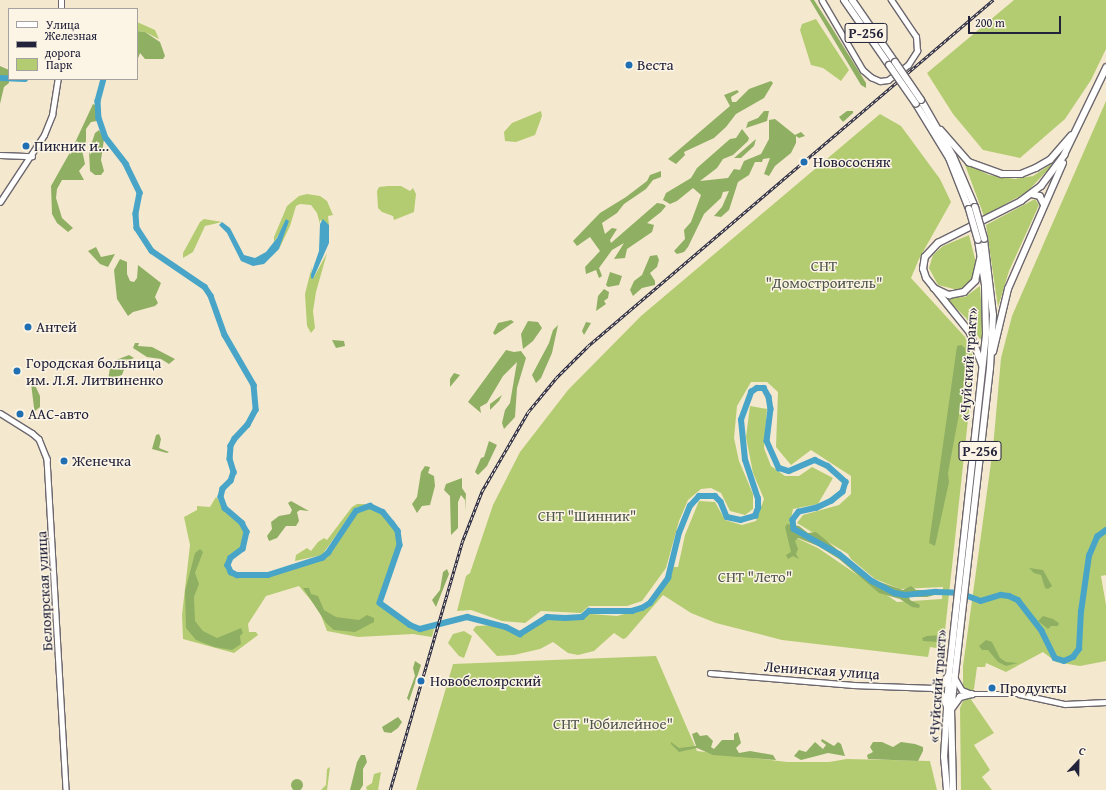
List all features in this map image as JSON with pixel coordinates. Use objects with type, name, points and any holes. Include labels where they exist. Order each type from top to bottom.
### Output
[{"type":"highway","name":"«Чуйский тракт»","points":[[844,0],[889,65],[938,127],[972,208],[981,239],[993,315],[990,368],[959,607],[944,757],[947,790]]},
{"type":"highway","name":"«Чуйский тракт»","points":[[852,0],[895,62],[949,158],[972,208]]},
{"type":"highway","name":"«Чуйский тракт»","points":[[962,585],[983,369],[986,302],[981,255],[981,239]]},
{"type":"highway","points":[[933,688],[943,684],[952,676]]},
{"type":"highway","points":[[949,709],[960,697],[972,694]]},
{"type":"highway","name":"«Чуйский тракт»","points":[[949,709],[954,790]]},
{"type":"main road","points":[[990,368],[999,320],[1008,289],[1078,126],[1106,68]]},
{"type":"main road","points":[[938,127],[957,152],[969,162],[1002,174],[1021,174],[1036,168],[1054,156],[1078,126]]},
{"type":"main road","points":[[983,369],[970,333],[928,282],[924,274],[924,260],[934,245],[1032,194],[1053,173],[1072,140]]},
{"type":"main road","points":[[1032,194],[1040,196],[1044,204]]},
{"type":"main road","points":[[928,282],[944,294],[953,295],[964,292],[975,281],[981,255]]},
{"type":"street","points":[[822,0],[863,70],[870,77],[880,81],[888,80],[908,65],[917,51],[916,37],[891,0]]},
{"type":"street","points":[[0,202],[32,156],[52,115],[58,80]]},
{"type":"street","points":[[0,156],[32,156]]},
{"type":"street","name":"Белоярская улица","points":[[0,413],[36,436],[47,459],[66,790]]},
{"type":"street","name":"Ленинская улица","points":[[710,673],[853,685],[933,688]]},
{"type":"street","points":[[952,676],[962,690],[972,694],[1019,694],[1065,704],[1106,702]]},
{"type":"street","points":[[933,688],[942,694],[949,709]]},
{"type":"green space","points":[[810,0],[814,0],[832,28],[866,83],[866,88],[861,85]]},
{"type":"green space","points":[[1014,0],[1106,0],[1106,49],[1091,80],[1065,119],[1020,158],[983,150],[953,114],[927,73]]},
{"type":"green space","points":[[816,19],[849,70],[841,81],[823,68],[811,65],[800,30],[802,24]]},
{"type":"green space","points":[[138,22],[155,30],[159,39],[145,32],[138,31]]},
{"type":"green space","points":[[138,31],[145,32],[160,42],[165,56],[163,59],[145,59],[140,53],[138,58]]},
{"type":"green space","points":[[0,66],[8,70],[9,83],[4,87],[0,104]]},
{"type":"green space","points":[[771,81],[773,83],[764,98],[736,114],[726,127],[714,138],[684,152],[685,155],[676,164],[668,159],[730,106],[724,95],[737,90],[739,92],[731,97],[732,102],[736,102],[749,89]]},
{"type":"green space","points":[[1106,101],[1106,575],[1101,576],[1106,605],[1106,661],[1080,666],[1056,662],[1043,652],[1006,672],[986,663],[985,667],[977,667],[974,689],[971,692],[963,686],[963,666],[993,448],[1001,358],[1012,316]]},
{"type":"green space","points":[[93,104],[97,106],[97,121],[91,122],[86,129],[86,141],[82,150],[85,164],[79,171],[84,180],[62,180],[57,189],[56,198],[62,218],[73,228],[68,232],[57,223],[52,214],[51,186],[73,147]]},
{"type":"green space","points":[[541,111],[542,116],[535,135],[516,142],[505,141],[504,132],[512,123]]},
{"type":"green space","points":[[764,111],[769,111],[767,121],[746,128],[748,122],[758,118]]},
{"type":"green space","points":[[847,111],[853,111],[853,113],[843,122],[839,117]]},
{"type":"green space","points":[[880,114],[901,126],[940,179],[951,202],[919,259],[911,278],[965,337],[973,356],[972,383],[943,649],[930,647],[928,657],[782,640],[716,623],[691,613],[663,595],[626,638],[623,639],[614,633],[594,651],[578,655],[568,653],[553,642],[540,649],[514,655],[497,656],[473,630],[476,626],[494,625],[520,634],[547,617],[565,618],[591,614],[617,616],[647,608],[671,576],[673,567],[678,567],[685,535],[699,501],[715,502],[725,520],[742,525],[756,521],[764,499],[753,473],[746,437],[750,406],[767,409],[764,448],[771,466],[785,476],[799,476],[812,467],[833,478],[818,504],[793,509],[788,534],[818,548],[897,602],[942,599],[943,587],[900,589],[875,579],[851,559],[848,554],[797,523],[803,515],[839,505],[851,494],[851,476],[811,450],[791,465],[776,447],[778,392],[767,382],[751,382],[737,406],[734,438],[739,461],[753,494],[753,509],[745,515],[730,511],[721,493],[711,488],[701,489],[688,500],[679,521],[666,568],[642,601],[627,606],[589,606],[581,613],[541,611],[525,623],[502,621],[471,610],[457,611],[466,576],[470,573],[493,505],[520,452],[568,390],[641,316]]},
{"type":"green space","points":[[775,119],[795,135],[801,132],[805,136],[799,138],[796,136],[796,143],[791,153],[775,166],[769,176],[764,174],[770,158],[763,159],[762,162],[755,162],[749,175],[738,182],[729,210],[721,217],[714,216],[722,207],[729,191],[723,192],[721,198],[704,214],[688,247],[684,252],[677,254],[674,251],[685,239],[684,230],[691,222],[701,195],[693,188],[677,201],[670,204],[663,200],[666,193],[691,178],[697,168],[730,139],[736,138],[742,129],[749,138],[748,141],[733,155],[723,159],[717,168],[700,181],[728,178],[734,169],[740,170],[744,161],[761,154],[769,139],[769,120]]},
{"type":"green space","points":[[99,130],[104,139],[101,160],[104,171],[101,175],[95,175],[90,171],[89,151],[95,133]]},
{"type":"green space","points":[[756,139],[754,146],[741,158],[734,158]]},
{"type":"green space","points":[[1056,161],[1027,192],[984,216],[964,162],[989,175],[1015,179],[1033,176]]},
{"type":"green space","points":[[661,171],[661,177],[653,180],[646,189],[624,204],[617,213],[602,223],[605,234],[612,228],[617,229],[610,240],[611,243],[657,203],[663,204],[666,206],[661,212],[647,223],[654,225],[652,232],[627,249],[625,258],[614,259],[624,243],[612,250],[599,268],[602,276],[599,278],[596,270],[586,274],[585,267],[600,251],[590,237],[577,246],[573,241],[600,213],[626,197],[647,181],[650,175]]},
{"type":"green space","points":[[401,186],[410,191],[413,188],[416,194],[414,212],[394,220],[393,216],[382,212],[378,208],[377,191],[379,187]]},
{"type":"green space","points":[[307,194],[320,196],[327,201],[333,215],[328,216],[329,225],[320,220],[320,224],[317,213],[311,205],[300,204],[296,206],[290,226],[279,249],[288,219],[274,242],[274,237],[287,206],[299,196]]},
{"type":"green space","points":[[1035,199],[1039,205],[1009,271],[998,307],[986,225]]},
{"type":"green space","points":[[204,219],[222,222],[205,226],[193,252],[183,258],[183,253],[200,222]]},
{"type":"green space","points":[[969,235],[976,263],[972,279],[968,285],[958,290],[938,285],[929,268],[933,255],[943,246]]},
{"type":"green space","points":[[96,247],[101,257],[115,254],[108,267],[100,264],[88,251]]},
{"type":"green space","points":[[327,253],[316,292],[313,311],[315,328],[311,333],[307,326],[305,294],[312,266],[311,274],[313,279]]},
{"type":"green space","points":[[657,255],[659,260],[657,267],[650,273],[655,281],[655,285],[642,288],[633,296],[630,290],[634,281],[642,275],[650,256]]},
{"type":"green space","points":[[120,259],[127,262],[127,274],[130,281],[134,282],[137,278],[138,265],[161,283],[155,297],[158,303],[155,306],[133,312],[128,316],[117,299],[114,270]]},
{"type":"green space","points":[[610,272],[622,276],[619,285],[608,287],[606,285]]},
{"type":"green space","points":[[980,286],[983,329],[982,338],[980,339],[966,318],[946,298],[965,297]]},
{"type":"green space","points":[[604,289],[609,292],[608,298],[604,301],[606,304],[596,311],[598,296]]},
{"type":"green space","points":[[511,320],[514,322],[495,335],[493,333],[498,323]]},
{"type":"green space","points":[[528,321],[538,322],[542,328],[533,341],[523,349],[521,334]]},
{"type":"green space","points":[[586,322],[591,323],[584,335],[582,331]]},
{"type":"green space","points":[[558,325],[552,353],[541,378],[536,383],[532,375],[549,343],[553,330]]},
{"type":"green space","points":[[332,340],[344,341],[345,346],[336,348]]},
{"type":"green space","points":[[135,343],[139,343],[138,346],[152,347],[175,359],[169,364],[161,359],[147,357],[133,348]]},
{"type":"green space","points":[[961,345],[965,348],[966,356],[962,398],[948,473],[949,482],[935,546],[929,543],[957,346]]},
{"type":"green space","points":[[506,350],[514,352],[521,351],[526,358],[517,388],[515,417],[504,429],[502,423],[505,410],[510,403],[517,362],[503,376],[487,403],[480,407],[481,413],[468,402]]},
{"type":"green space","points":[[129,355],[134,358],[127,361],[122,375],[108,380],[111,362]]},
{"type":"green space","points":[[454,373],[460,375],[450,387],[450,379]]},
{"type":"green space","points":[[31,383],[34,383],[40,396],[40,407],[35,411],[30,409],[34,408]]},
{"type":"green space","points":[[502,395],[499,401],[490,410],[490,404]]},
{"type":"green space","points":[[159,434],[161,439],[159,448],[169,452],[167,453],[152,449],[156,435]]},
{"type":"green space","points":[[489,441],[497,445],[487,466],[478,475],[475,472],[481,458],[484,457]]},
{"type":"green space","points":[[425,466],[430,467],[428,473],[434,476],[435,486],[430,505],[422,506],[417,513],[412,504],[417,497],[421,472]]},
{"type":"green space","points":[[462,478],[462,488],[466,494],[465,511],[465,500],[461,495],[458,502],[458,528],[451,535],[450,496],[444,490],[446,484]]},
{"type":"green space","points":[[216,497],[247,532],[243,549],[228,565],[231,572],[237,575],[268,575],[302,563],[313,562],[328,553],[356,511],[370,506],[377,508],[398,531],[399,548],[380,603],[411,628],[419,631],[434,629],[432,637],[413,634],[358,637],[327,631],[319,610],[299,586],[266,596],[248,624],[249,632],[256,632],[258,635],[234,653],[183,639],[182,615],[190,545],[184,517],[197,510],[197,506],[210,507]]},
{"type":"green space","points":[[291,501],[309,511],[300,510],[297,512],[299,521],[296,526],[286,526],[277,538],[269,541],[267,536],[272,529],[271,522],[279,516],[290,514],[292,510],[288,503]]},
{"type":"green space","points":[[357,504],[366,504],[354,510],[322,555],[295,561],[296,555],[307,548],[311,551],[318,542],[324,538],[327,540],[352,507]]},
{"type":"green space","points":[[787,524],[799,526],[808,533],[816,532],[874,580],[903,590],[911,586],[916,590],[940,590],[938,594],[927,597],[909,597],[910,600],[920,605],[919,608],[912,607],[900,599],[879,593],[839,559],[818,546],[798,538],[795,541],[798,549],[796,554],[799,559],[793,556],[788,559],[786,555],[791,552],[785,527]]},
{"type":"green space","points":[[200,549],[203,552],[195,573],[199,584],[194,597],[195,621],[203,631],[217,638],[241,628],[243,633],[240,636],[241,644],[232,650],[214,647],[196,640],[186,628],[185,591],[195,553]]},
{"type":"green space","points":[[1029,568],[1043,570],[1052,586],[1048,589],[1045,588],[1041,575],[1034,573]]},
{"type":"green space","points":[[447,569],[449,574],[436,607],[432,600],[440,590],[443,572]]},
{"type":"green space","points":[[303,588],[309,588],[311,594],[318,596],[324,610],[336,617],[359,620],[367,615],[374,618],[374,622],[355,632],[334,630],[326,623]]},
{"type":"green space","points":[[1043,616],[1053,619],[1059,623],[1058,626],[1051,626],[1048,629],[1038,621]]},
{"type":"green space","points":[[464,631],[472,636],[464,658],[459,656],[448,643],[453,634]]},
{"type":"green space","points":[[943,635],[947,639],[944,652],[938,642],[923,641],[922,638],[927,636]]},
{"type":"green space","points":[[986,640],[992,642],[1000,658],[1006,662],[1018,663],[1006,666],[998,662],[988,650],[982,650],[979,646]]},
{"type":"green space","name":"СНТ \"Юбилейное\"","points":[[656,656],[697,751],[787,762],[829,762],[847,759],[930,761],[937,790],[416,790],[453,664]]},
{"type":"green space","points":[[415,661],[421,665],[409,701],[407,698],[415,676],[413,668]]},
{"type":"green space","points":[[970,698],[994,733],[974,745],[990,770],[982,777],[992,790],[961,790],[960,708],[963,701]]},
{"type":"green space","points":[[398,717],[402,722],[398,728],[391,733],[384,732],[382,727]]},
{"type":"green space","points":[[697,732],[700,736],[707,735],[713,741],[711,747],[714,749],[722,740],[734,740],[734,734],[738,732],[741,743],[736,748],[739,753],[750,751],[773,755],[776,760],[713,755],[697,748],[679,752],[671,744],[671,742],[679,748],[696,746],[692,734]]},
{"type":"green space","points":[[822,739],[834,746],[838,742],[841,744],[845,756],[828,753],[801,760],[794,756],[799,750],[806,752],[815,742],[823,749],[826,745],[821,741]]},
{"type":"green space","points":[[873,742],[882,742],[893,747],[901,742],[915,744],[923,747],[923,751],[918,761],[868,759],[867,755],[873,752],[870,747]]},
{"type":"green space","points":[[361,755],[365,755],[367,762],[363,769],[363,785],[360,790],[350,790],[357,762]]},
{"type":"green space","points":[[330,767],[327,790],[321,790],[326,785],[327,769]]},
{"type":"green space","points":[[381,772],[378,790],[367,790],[366,787],[372,783],[374,774]]},
{"type":"green space","points":[[297,779],[301,781],[303,785],[301,789],[297,791],[293,789],[291,785],[293,781]]},
{"type":"water","points":[[286,219],[289,221],[279,249],[264,264],[253,266],[241,261],[227,233],[219,225],[222,222],[230,228],[244,255],[255,258],[266,252],[277,238]]},
{"type":"water","points":[[323,219],[329,225],[329,243],[313,279],[311,278],[311,274],[319,251],[320,224]]},
{"type":"waterway","points":[[0,78],[8,78]]},
{"type":"waterway","points":[[104,80],[98,101],[99,118],[106,138],[126,164],[140,193],[136,214],[137,228],[152,251],[205,287],[211,296],[225,335],[254,385],[256,410],[248,425],[235,439],[231,446],[230,459],[234,472],[231,481],[223,489],[221,497],[225,508],[242,523],[247,532],[243,549],[231,558],[228,565],[231,572],[237,575],[268,575],[322,558],[328,553],[356,511],[370,506],[383,512],[392,523],[398,531],[400,545],[380,603],[410,625],[420,629],[467,617],[506,627],[520,634],[547,617],[582,617],[589,611],[632,611],[642,608],[650,603],[668,578],[679,533],[690,506],[699,496],[715,496],[721,502],[727,517],[741,520],[755,516],[758,508],[758,499],[745,460],[741,420],[751,392],[757,388],[764,388],[769,397],[771,409],[767,441],[779,468],[789,471],[815,460],[828,466],[846,482],[843,492],[832,501],[817,508],[799,512],[793,520],[794,529],[839,554],[872,581],[895,593],[905,595],[936,592],[960,593],[981,601],[1001,595],[1009,596],[1018,600],[1042,631],[1055,658],[1064,661],[1073,657],[1079,649],[1081,612],[1089,556],[1097,537],[1106,530]]},
{"type":"railway","points":[[390,790],[462,542],[482,491],[528,412],[556,378],[588,346],[993,0]]},
{"type":"place","name":"Веста","points":[[629,65]]},
{"type":"place","name":"Пикник и...","points":[[26,146]]},
{"type":"place","name":"Новососняк","points":[[804,162]]},
{"type":"place","name":"Антей","points":[[28,327]]},
{"type":"place","name":"Городская больница им. Л.Я. Литвиненко","points":[[17,371]]},
{"type":"place","name":"ААС-авто","points":[[20,414]]},
{"type":"place","name":"Женечка","points":[[64,461]]},
{"type":"place","name":"Новобелоярский","points":[[421,681]]},
{"type":"place","name":"Продукты","points":[[992,688]]},
{"type":"park label","name":"СНТ \"Домостроитель\"","points":[[824,274]]},
{"type":"park label","name":"СНТ \"Шинник\"","points":[[587,516]]},
{"type":"park label","name":"СНТ \"Лето\"","points":[[755,577]]}]
